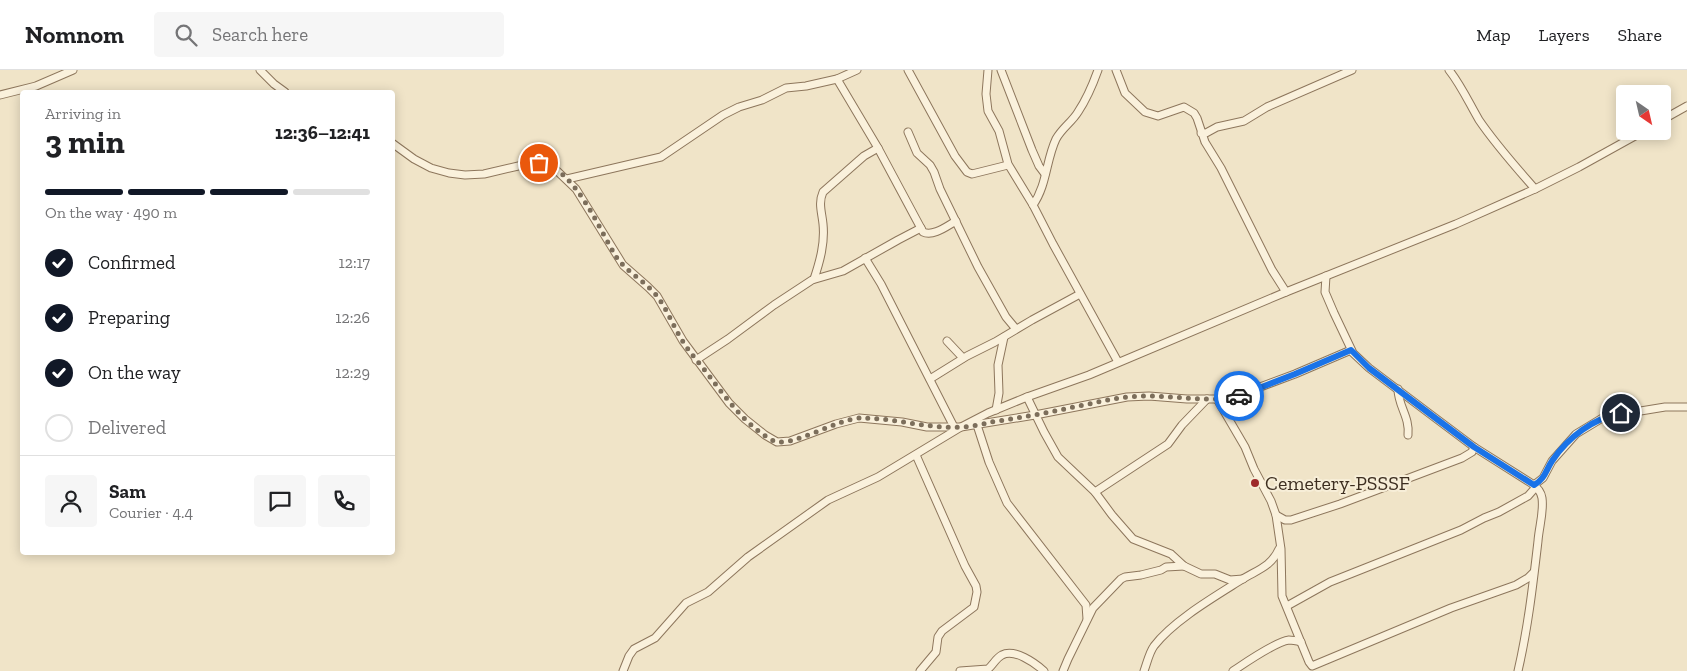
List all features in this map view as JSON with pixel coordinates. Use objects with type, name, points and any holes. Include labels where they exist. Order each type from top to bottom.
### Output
[{"type":"street","points":[[0,95],[36,86],[73,70]]},
{"type":"street","points":[[260,70],[282,90]]},
{"type":"street","points":[[567,179],[661,157],[738,107],[762,100],[786,88],[806,86],[837,79],[857,70]]},
{"type":"street","points":[[908,70],[955,156],[967,172],[972,174],[1008,165]]},
{"type":"street","points":[[988,70],[986,94],[988,111],[999,131],[1008,165],[1034,205],[1053,244],[1118,362]]},
{"type":"street","points":[[1001,70],[1032,150],[1045,174]]},
{"type":"street","points":[[1034,205],[1041,193],[1056,140],[1068,122],[1078,112],[1098,70]]},
{"type":"street","points":[[1116,70],[1125,92],[1145,112],[1158,116],[1184,107],[1194,113],[1202,133],[1222,168],[1272,270],[1286,292]]},
{"type":"street","points":[[1202,133],[1217,127],[1244,121],[1267,107],[1352,70]]},
{"type":"street","points":[[1449,70],[1494,142],[1535,188]]},
{"type":"street","points":[[837,79],[878,148],[923,232],[928,234],[956,221]]},
{"type":"street","points":[[1671,115],[1687,106]]},
{"type":"street","points":[[908,132],[917,153],[934,172],[978,267],[1006,317],[1016,329]]},
{"type":"street","points":[[623,671],[634,649],[655,638],[686,603],[708,592],[748,557],[828,500],[878,477],[958,427],[1027,397],[1088,375],[1286,292],[1423,238],[1579,167],[1628,140]]},
{"type":"street","points":[[395,145],[414,160],[430,168],[449,173],[484,174],[527,164],[548,164],[576,189],[622,265],[657,296],[683,342],[729,403],[745,419],[777,442],[790,441],[842,422],[859,418],[902,422],[927,427],[958,427],[1035,415],[1127,397],[1149,396],[1187,400],[1236,397],[1351,350]]},
{"type":"street","points":[[814,280],[823,249],[820,198],[823,192],[864,156],[878,148]]},
{"type":"street","points":[[696,360],[728,340],[774,305],[814,280],[837,274],[921,228]]},
{"type":"street","points":[[865,258],[958,427]]},
{"type":"street","points":[[1326,276],[1325,292],[1351,350],[1369,368],[1474,447],[1535,486],[1542,497],[1527,627],[1518,671]]},
{"type":"street","points":[[930,379],[963,358],[1080,294]]},
{"type":"street","points":[[996,410],[999,393],[998,365],[1004,337]]},
{"type":"street","points":[[947,341],[963,358]]},
{"type":"street","points":[[1398,389],[1399,401],[1408,423],[1408,435]]},
{"type":"street","points":[[1027,397],[1058,456],[1095,492],[1133,539],[1171,554],[1184,566],[1201,574],[1215,574],[1230,580],[1243,579]]},
{"type":"street","points":[[1095,492],[1168,444],[1182,425],[1207,399]]},
{"type":"street","points":[[1217,399],[1245,447],[1276,515],[1281,546],[1282,596],[1313,668],[1451,608],[1516,585],[1533,573]]},
{"type":"street","points":[[1287,606],[1330,582],[1461,530],[1528,496],[1543,478],[1552,460],[1576,434],[1604,417],[1664,407],[1687,406]]},
{"type":"street","points":[[977,425],[989,462],[1007,503],[1086,605],[1087,619]]},
{"type":"street","points":[[1276,515],[1285,520],[1292,520],[1340,504],[1462,458],[1472,452],[1474,447]]},
{"type":"street","points":[[916,455],[976,586],[977,592],[974,607],[942,631],[938,637],[936,652],[920,671]]},
{"type":"street","points":[[1144,671],[1154,646],[1173,627],[1198,608],[1243,579],[1266,567],[1281,546]]},
{"type":"street","points":[[1063,671],[1096,604],[1123,578],[1161,570],[1166,567],[1184,566]]},
{"type":"street","points":[[1233,671],[1284,641],[1301,642]]},
{"type":"street","points":[[960,671],[988,669],[1000,656],[1009,653],[1015,654],[1044,671]]},
{"type":"way so far","points":[[539,163],[548,164],[554,168],[576,189],[622,265],[657,296],[688,350],[729,403],[745,419],[777,442],[790,441],[836,424],[859,418],[902,422],[927,427],[961,428],[1127,397],[1149,396],[1187,400],[1228,399],[1239,396]]},
{"type":"place","name":"Cemetery-PSSSF","points":[[1255,483]]},
{"type":"route","points":[[1239,396],[1351,350],[1369,368],[1462,436],[1474,447],[1534,485],[1543,478],[1552,460],[1576,434],[1604,417],[1621,413]]}]
